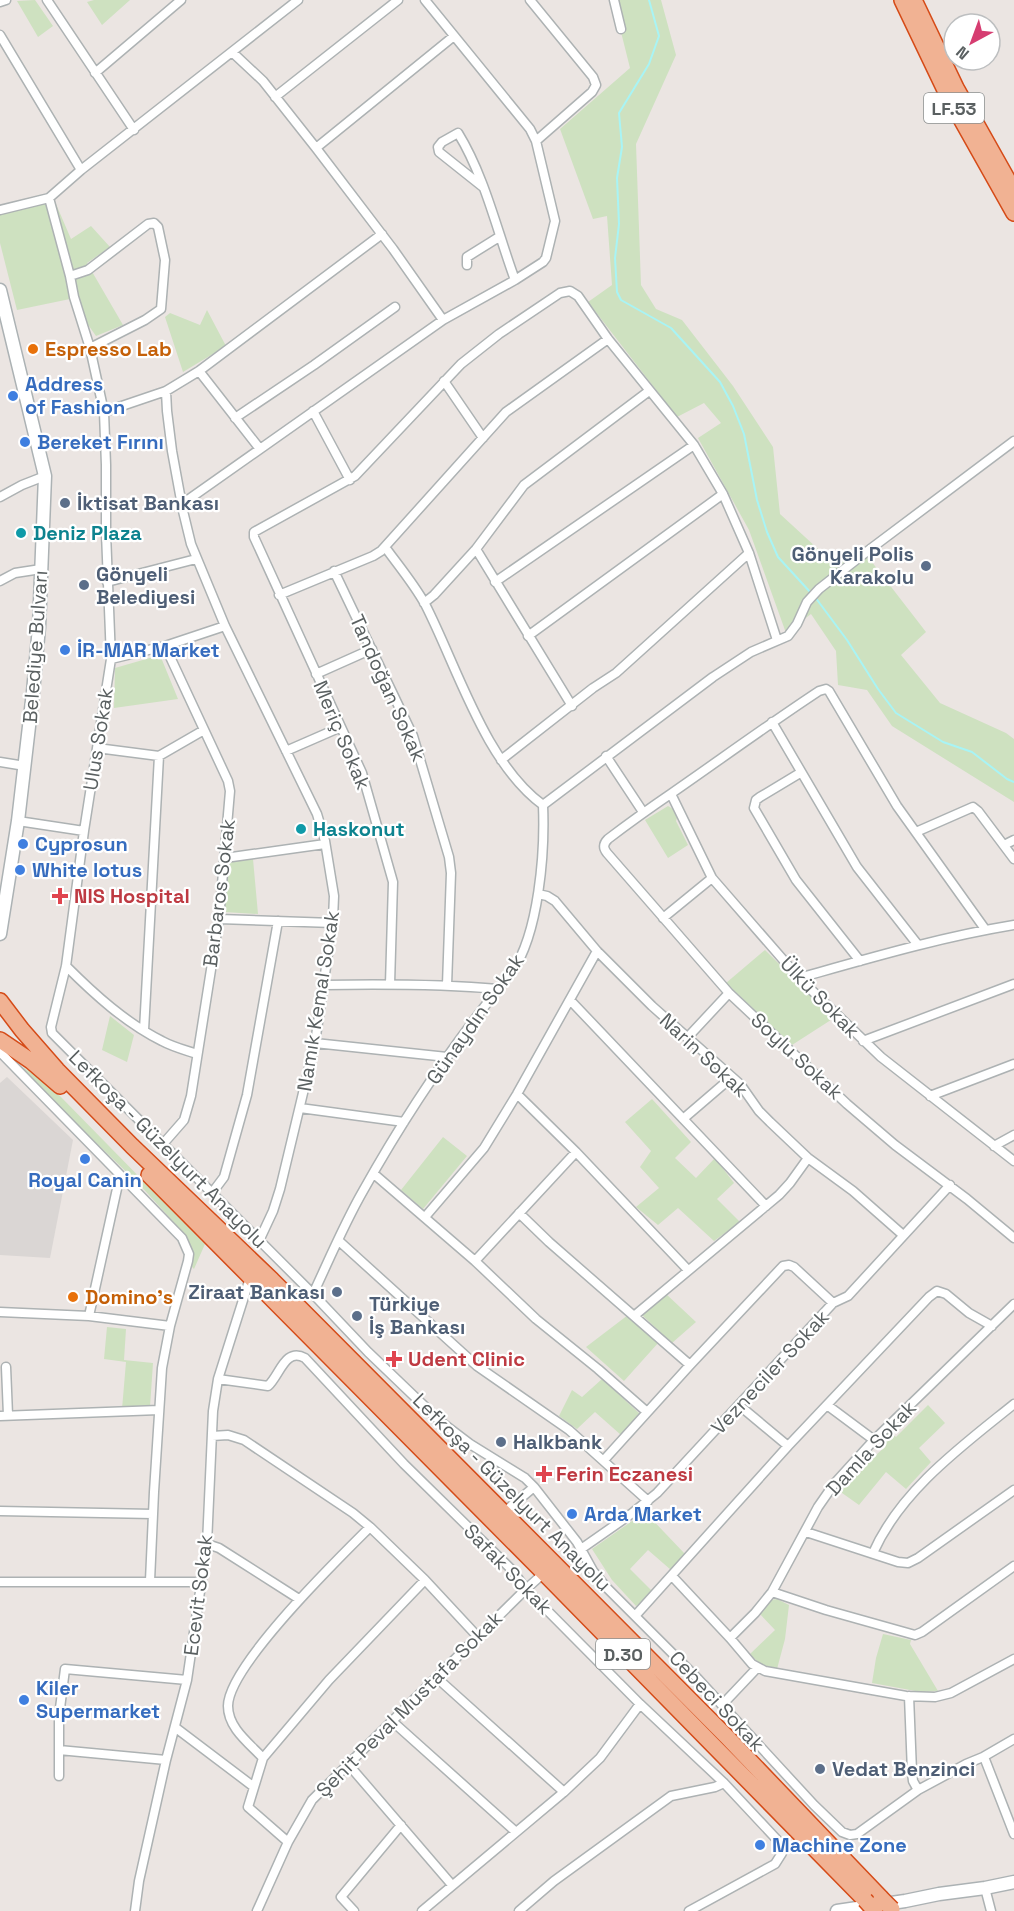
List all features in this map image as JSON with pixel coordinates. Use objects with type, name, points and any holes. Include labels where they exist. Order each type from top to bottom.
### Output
[{"type":"highway","name":"LF.53","points":[[902,0],[946,92],[1014,213]]},
{"type":"highway","name":"LF.53","points":[[914,0],[956,88],[1014,191]]},
{"type":"highway","name":"Lefkoşa - Güzelyurt Anayolu","points":[[1,1001],[21,1030],[57,1070],[132,1146],[272,1280],[733,1743],[846,1861],[874,1906]]},
{"type":"highway","name":"Lefkoşa - Güzelyurt Anayolu","points":[[0,1040],[39,1067],[73,1098],[874,1906]]},
{"type":"main road","name":"Belediye Bulvarı","points":[[0,290],[45,476],[39,627],[25,766],[0,934]]},
{"type":"main road","points":[[0,1021],[1,1001]]},
{"type":"main road","points":[[837,1911],[1014,1882]]},
{"type":"street","points":[[0,2],[6,0]]},
{"type":"street","points":[[47,0],[134,130]]},
{"type":"street","points":[[95,73],[181,0]]},
{"type":"street","points":[[0,210],[49,198],[81,170],[232,52],[285,5],[298,0]]},
{"type":"street","points":[[275,97],[398,0]]},
{"type":"street","points":[[182,504],[443,320],[543,262],[550,248],[555,221],[536,141],[530,129],[425,0]]},
{"type":"street","points":[[530,0],[593,77],[596,85],[592,92],[536,141]]},
{"type":"street","points":[[614,0],[621,28]]},
{"type":"street","points":[[0,35],[81,170]]},
{"type":"street","points":[[316,148],[454,36]]},
{"type":"street","points":[[232,52],[256,74],[316,148],[382,234],[443,320]]},
{"type":"street","points":[[483,187],[440,152],[438,147],[442,142],[458,133],[467,148],[483,187],[515,280]]},
{"type":"street","name":"Ulus Sokak","points":[[49,198],[74,297],[90,348],[104,412],[107,582],[111,659],[66,966],[51,1028]]},
{"type":"street","points":[[70,276],[88,270],[149,224],[154,223],[158,227],[165,260],[161,309],[145,320],[90,348]]},
{"type":"street","points":[[104,412],[166,391],[200,370],[382,234]]},
{"type":"street","points":[[467,265],[467,257],[500,237]]},
{"type":"street","points":[[313,411],[350,480],[366,466],[460,364],[560,292],[570,291],[578,296],[608,339],[694,445],[723,494],[749,553],[777,640]]},
{"type":"street","points":[[235,418],[395,307]]},
{"type":"street","points":[[279,595],[373,556],[385,547],[513,406],[608,339]]},
{"type":"street","points":[[200,370],[260,449]]},
{"type":"street","points":[[444,381],[483,438]]},
{"type":"street","name":"Namık Kemal Sokak","points":[[166,391],[169,432],[188,534],[196,559],[225,626],[316,814],[325,844],[334,896],[333,923],[315,1043],[280,1189],[259,1241]]},
{"type":"street","points":[[424,603],[476,549],[524,485],[649,391]]},
{"type":"street","points":[[385,547],[424,603],[488,738],[501,760],[528,792],[543,805],[713,676],[752,652],[788,636],[794,630],[807,602],[819,589],[1014,441]]},
{"type":"street","points":[[495,582],[694,445]]},
{"type":"street","points":[[0,497],[45,476]]},
{"type":"street","name":"Meriç Sokak","points":[[350,480],[254,532],[254,537],[360,767],[392,876],[394,893],[390,984]]},
{"type":"street","points":[[528,636],[723,494]]},
{"type":"street","points":[[476,549],[572,706]]},
{"type":"street","points":[[501,760],[593,688],[616,673],[749,553]]},
{"type":"street","points":[[107,582],[196,559]]},
{"type":"street","points":[[0,580],[15,573],[41,569]]},
{"type":"street","name":"Tandoğan Sokak","points":[[334,571],[413,736],[450,863],[447,985]]},
{"type":"street","points":[[111,659],[165,646],[225,626]]},
{"type":"street","name":"Barbaros Sokak","points":[[163,1144],[181,1125],[191,1096],[219,919],[230,786],[165,646]]},
{"type":"street","points":[[316,674],[372,649]]},
{"type":"street","points":[[606,756],[643,812],[772,722],[826,689],[897,806],[985,929]]},
{"type":"street","points":[[772,722],[857,867],[918,945]]},
{"type":"street","points":[[286,751],[341,727]]},
{"type":"street","points":[[97,748],[159,756],[204,730]]},
{"type":"street","points":[[144,1030],[159,756]]},
{"type":"street","points":[[0,762],[25,766]]},
{"type":"street","points":[[800,773],[757,798],[754,808],[796,880],[860,961]]},
{"type":"street","name":"Ülkü Sokak","points":[[671,794],[712,878],[799,978],[863,1041],[1014,1161]]},
{"type":"street","name":"Günaydın Sokak","points":[[313,1294],[362,1192],[404,1122],[447,1057],[512,972],[520,958],[538,894],[543,805]]},
{"type":"street","points":[[916,832],[973,807],[1014,859]]},
{"type":"street","name":"Soylu Sokak","points":[[643,812],[606,840],[604,849],[663,918],[729,993],[847,1104],[895,1145],[950,1185],[1014,1238]]},
{"type":"street","points":[[18,821],[84,831]]},
{"type":"street","points":[[1004,845],[1014,840]]},
{"type":"street","points":[[225,858],[325,844]]},
{"type":"street","points":[[663,918],[712,878]]},
{"type":"street","name":"Narin Sokak","points":[[538,894],[555,901],[597,951],[663,1016],[732,1077],[765,1118],[808,1158],[861,1197],[903,1235]]},
{"type":"street","points":[[219,919],[333,923]]},
{"type":"street","points":[[212,1193],[224,1177],[247,1095],[278,921]]},
{"type":"street","points":[[799,978],[918,945],[985,929],[1014,925]]},
{"type":"street","points":[[425,1217],[484,1148],[597,951]]},
{"type":"street","points":[[66,966],[105,1003],[144,1030],[169,1045],[197,1054]]},
{"type":"street","points":[[863,1041],[1014,984]]},
{"type":"street","points":[[324,985],[447,985],[498,989]]},
{"type":"street","points":[[687,1038],[729,993]]},
{"type":"street","points":[[570,1000],[766,1206]]},
{"type":"street","name":"Cebeci Sokak","points":[[51,1028],[54,1035],[368,1352],[443,1424],[470,1444],[525,1478],[534,1487],[581,1549],[600,1580],[842,1832],[850,1835],[857,1834],[918,1790],[984,1757],[1014,1739]]},
{"type":"street","points":[[315,1043],[447,1057]]},
{"type":"street","points":[[0,1052],[182,1238],[189,1254],[170,1326],[162,1368],[150,1581]]},
{"type":"street","points":[[930,1096],[1014,1064]]},
{"type":"street","points":[[683,1119],[732,1077]]},
{"type":"street","points":[[517,1094],[576,1152],[688,1270]]},
{"type":"street","points":[[300,1108],[404,1122]]},
{"type":"street","points":[[994,1146],[1014,1135]]},
{"type":"street","points":[[475,1261],[576,1152]]},
{"type":"street","points":[[634,1316],[784,1191],[808,1158]]},
{"type":"street","points":[[374,1174],[475,1261],[536,1319],[598,1369],[647,1413]]},
{"type":"street","points":[[89,1316],[120,1175]]},
{"type":"street","name":"Vezneciler Sokak","points":[[581,1549],[648,1501],[740,1406],[833,1303],[848,1296],[950,1185]]},
{"type":"street","points":[[519,1213],[690,1365]]},
{"type":"street","points":[[339,1240],[477,1366],[557,1421],[648,1501]]},
{"type":"street","points":[[604,1460],[779,1269],[790,1265],[833,1303]]},
{"type":"street","points":[[272,1280],[289,1271]]},
{"type":"street","name":"Ecevit Sokak","points":[[135,1911],[139,1881],[166,1760],[187,1680],[207,1544],[213,1411],[218,1379],[250,1278]]},
{"type":"street","points":[[635,1616],[869,1358],[929,1297],[937,1291],[946,1293],[969,1313],[992,1326]]},
{"type":"street","name":"Damla Sokak","points":[[730,1638],[772,1592],[828,1491],[874,1440],[1014,1304]]},
{"type":"street","points":[[0,1312],[89,1316],[170,1326]]},
{"type":"street","name":"Safak Sokak","points":[[218,1379],[268,1386],[293,1354],[305,1358],[404,1464],[512,1570],[526,1589],[640,1704],[724,1783],[781,1844],[782,1853],[775,1864],[689,1911]]},
{"type":"street","points":[[6,1367],[4,1415],[159,1410]]},
{"type":"street","points":[[873,1553],[887,1525],[911,1496],[964,1445],[1014,1404]]},
{"type":"street","points":[[827,1405],[874,1440]]},
{"type":"street","points":[[740,1406],[788,1446]]},
{"type":"street","points":[[212,1436],[228,1435],[244,1440],[353,1513],[425,1580],[478,1636]]},
{"type":"street","points":[[503,1513],[534,1487]]},
{"type":"street","points":[[806,1532],[898,1562],[913,1561],[1014,1490]]},
{"type":"street","points":[[0,1511],[153,1514]]},
{"type":"street","points":[[263,1758],[235,1728],[229,1717],[228,1704],[232,1690],[255,1653],[299,1599],[370,1527]]},
{"type":"street","points":[[207,1544],[219,1548],[299,1599]]},
{"type":"street","points":[[772,1592],[915,1635],[1011,1568],[1014,1580]]},
{"type":"street","name":"Şehit Peval Mustafa Sokak","points":[[258,1911],[288,1842],[312,1800],[544,1573]]},
{"type":"street","points":[[672,1575],[757,1668],[909,1696],[935,1697],[951,1693],[1014,1659]]},
{"type":"street","points":[[288,1842],[248,1807],[263,1758],[329,1680],[425,1580]]},
{"type":"street","points":[[0,1582],[200,1582]]},
{"type":"street","points":[[722,1705],[757,1668]]},
{"type":"street","points":[[58,1776],[59,1716],[65,1669],[187,1680]]},
{"type":"street","points":[[436,1678],[564,1792]]},
{"type":"street","points":[[909,1696],[912,1772],[913,1781],[918,1790]]},
{"type":"street","points":[[422,1911],[564,1792],[600,1758],[640,1704]]},
{"type":"street","points":[[392,1721],[516,1832]]},
{"type":"street","points":[[176,1728],[254,1787]]},
{"type":"street","points":[[58,1750],[166,1760]]},
{"type":"street","points":[[984,1757],[1014,1834]]},
{"type":"street","points":[[348,1764],[452,1885]]},
{"type":"street","points":[[519,1911],[554,1881],[671,1796],[716,1787],[724,1783]]},
{"type":"street","points":[[354,1911],[341,1897],[401,1825]]},
{"type":"street","points":[[985,1888],[991,1911]]},
{"type":"shaded area","points":[[7,1077],[73,1140],[50,1258],[0,1255],[0,1083]]},
{"type":"green space","points":[[35,0],[53,26],[38,37],[17,1]]},
{"type":"green space","points":[[130,0],[102,25],[87,2]]},
{"type":"green space","points":[[613,0],[661,0],[676,55],[636,144],[641,285],[656,309],[682,320],[733,386],[773,447],[780,514],[829,559],[868,557],[926,632],[901,655],[940,703],[1006,733],[1014,739],[1014,802],[892,726],[867,690],[838,685],[836,651],[811,614],[786,633],[749,530],[698,438],[721,423],[704,403],[677,417],[588,302],[612,285],[607,216],[593,219],[560,129],[630,68]]},
{"type":"green space","points":[[53,197],[71,239],[91,226],[110,247],[87,263],[123,325],[96,336],[70,299],[17,310],[0,243],[0,214]]},
{"type":"green space","points":[[207,310],[226,346],[183,372],[165,317],[170,313],[200,325]]},
{"type":"green space","points":[[160,655],[178,699],[114,708],[115,668]]},
{"type":"green space","points":[[668,806],[673,809],[676,821],[688,845],[668,858],[645,820]]},
{"type":"green space","points":[[253,859],[258,914],[224,912],[229,862]]},
{"type":"green space","points":[[765,950],[834,1018],[792,1045],[726,983]]},
{"type":"green space","points":[[110,1016],[134,1035],[127,1062],[102,1050]]},
{"type":"green space","points":[[16,1063],[59,1095],[205,1244],[194,1269],[190,1265],[192,1251],[187,1237],[139,1184],[17,1067]]},
{"type":"green space","points":[[652,1099],[691,1142],[675,1158],[696,1178],[715,1158],[734,1183],[717,1199],[740,1222],[714,1241],[678,1208],[658,1225],[636,1207],[659,1188],[640,1167],[651,1151],[625,1122]]},
{"type":"green space","points":[[443,1137],[467,1156],[423,1209],[401,1190]]},
{"type":"green space","points":[[665,1293],[696,1322],[672,1343],[642,1315]]},
{"type":"green space","points":[[628,1315],[659,1342],[624,1381],[586,1347]]},
{"type":"green space","points":[[107,1327],[126,1329],[124,1360],[153,1363],[150,1407],[122,1409],[126,1362],[104,1359]]},
{"type":"green space","points":[[602,1379],[640,1414],[621,1435],[595,1412],[577,1429],[559,1416],[572,1390],[582,1397]]},
{"type":"green space","points":[[928,1405],[945,1423],[919,1448],[931,1462],[906,1489],[886,1472],[859,1505],[835,1488],[851,1470],[857,1476],[865,1467],[861,1461],[872,1451],[876,1455],[886,1446],[881,1441],[890,1431],[896,1437]]},
{"type":"green space","points":[[645,1512],[685,1554],[671,1570],[648,1550],[630,1569],[654,1593],[636,1606],[612,1580],[592,1549]]},
{"type":"green space","points":[[777,1599],[789,1605],[785,1639],[777,1669],[762,1664],[750,1654],[775,1630],[759,1613],[771,1600]]},
{"type":"green space","points":[[883,1634],[911,1640],[910,1644],[938,1691],[921,1692],[872,1683]]},
{"type":"waterway","points":[[649,0],[659,36],[649,64],[619,113],[622,147],[617,178],[619,224],[615,258],[617,292],[621,300],[671,328],[720,382],[744,434],[757,500],[767,532],[778,557],[811,593]]},
{"type":"waterway","points":[[815,597],[896,713],[943,742],[972,752],[1014,782]]},
{"type":"place","name":"Espresso Lab","points":[[33,349]]},
{"type":"place","name":"Address of Fashion","points":[[13,396]]},
{"type":"place","name":"Bereket Fırını","points":[[25,442]]},
{"type":"place","name":"İktisat Bankası","points":[[65,503]]},
{"type":"place","name":"Deniz Plaza","points":[[21,533]]},
{"type":"place","name":"Gönyeli Polis Karakolu","points":[[926,566]]},
{"type":"place","name":"Gönyeli Belediyesi","points":[[84,585]]},
{"type":"place","name":"İR-MAR Market","points":[[65,650]]},
{"type":"place","name":"Haskonut","points":[[301,829]]},
{"type":"place","name":"Cyprosun","points":[[23,844]]},
{"type":"place","name":"White lotus","points":[[20,870]]},
{"type":"place","name":"NIS Hospital","points":[[60,896]]},
{"type":"place","name":"Royal Canin","points":[[85,1159]]},
{"type":"place","name":"Ziraat Bankası","points":[[337,1292]]},
{"type":"place","name":"Domino's","points":[[73,1297]]},
{"type":"place","name":"Türkiye İş Bankası","points":[[357,1316]]},
{"type":"place","name":"Udent Clinic","points":[[394,1359]]},
{"type":"place","name":"Halkbank","points":[[501,1442]]},
{"type":"place","name":"Ferin Eczanesi","points":[[544,1474]]},
{"type":"place","name":"Arda Market","points":[[572,1514]]},
{"type":"place","name":"Kiler Supermarket","points":[[24,1700]]},
{"type":"place","name":"Vedat Benzinci","points":[[820,1769]]},
{"type":"place","name":"Machine Zone","points":[[760,1845]]}]
